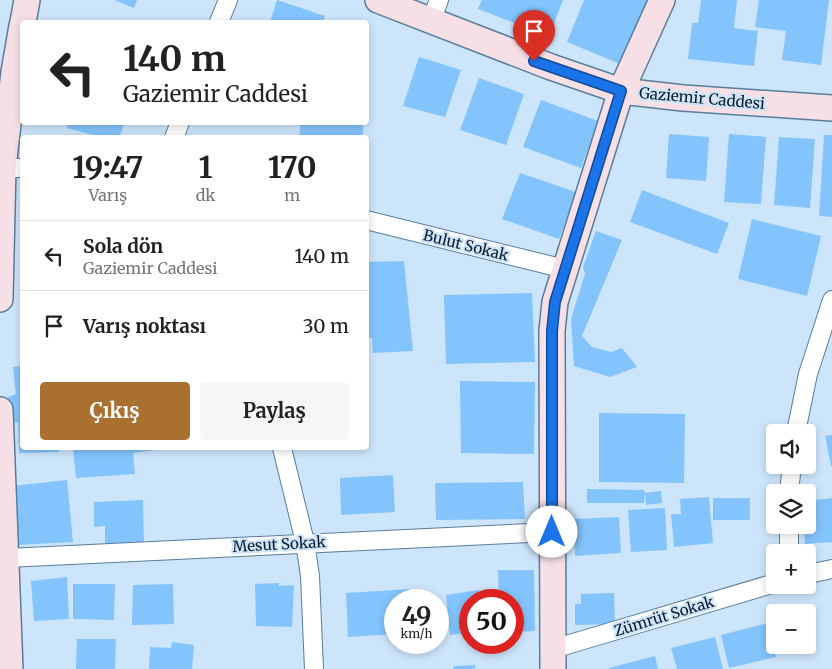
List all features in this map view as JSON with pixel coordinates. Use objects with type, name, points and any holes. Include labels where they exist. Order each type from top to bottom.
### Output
[{"type":"street","points":[[24,20],[27,0]]},
{"type":"street","points":[[220,20],[228,0]]},
{"type":"street","name":"Gaziemir Caddesi","points":[[378,0],[435,10],[551,67],[621,91],[683,98],[832,108]]},
{"type":"street","points":[[553,659],[552,331],[555,302],[621,91],[662,0]]},
{"type":"street","points":[[0,299],[13,168],[14,72],[20,40]]},
{"type":"street","name":"Bulut Sokak","points":[[369,221],[565,269]]},
{"type":"street","points":[[798,424],[808,374],[832,300]]},
{"type":"street","points":[[0,410],[10,669]]},
{"type":"street","points":[[282,450],[305,542],[310,576],[314,669]]},
{"type":"street","name":"Mesut Sokak","points":[[5,570],[305,542],[552,532]]},
{"type":"street","points":[[816,572],[832,569]]},
{"type":"street","name":"Zümrüt Sokak","points":[[553,659],[766,586]]},
{"type":"building","points":[[114,0],[137,0],[134,8]]},
{"type":"building","points":[[277,0],[325,16],[324,20],[271,20]]},
{"type":"building","points":[[482,0],[563,0],[549,36],[478,9]]},
{"type":"building","points":[[584,0],[647,0],[620,64],[567,42]]},
{"type":"building","points":[[701,0],[737,0],[734,28],[758,31],[754,66],[688,59],[692,23],[698,23]]},
{"type":"building","points":[[759,0],[829,0],[821,65],[782,60],[786,31],[755,27]]},
{"type":"building","points":[[419,57],[461,70],[445,117],[403,106]]},
{"type":"building","points":[[479,78],[524,94],[506,145],[460,130]]},
{"type":"building","points":[[541,100],[598,121],[581,168],[523,147]]},
{"type":"building","points":[[68,125],[124,125],[120,135],[93,135],[67,128]]},
{"type":"building","points":[[301,125],[364,125],[362,135],[299,135]]},
{"type":"building","points":[[669,134],[709,137],[706,181],[666,178]]},
{"type":"building","points":[[729,134],[766,137],[761,204],[724,202]]},
{"type":"building","points":[[824,135],[832,135],[832,217],[819,216]]},
{"type":"building","points":[[779,137],[815,139],[810,208],[774,205]]},
{"type":"building","points":[[520,173],[576,192],[559,239],[502,219]]},
{"type":"building","points":[[642,190],[729,223],[717,254],[630,222]]},
{"type":"building","points":[[752,219],[821,236],[807,296],[738,279]]},
{"type":"building","points":[[596,231],[622,240],[582,336],[592,347],[611,352],[622,348],[637,367],[610,377],[574,366],[571,319],[585,274],[583,267]]},
{"type":"building","points":[[404,261],[413,351],[373,353],[372,338],[369,338],[369,262]]},
{"type":"building","points":[[532,293],[535,362],[446,364],[444,295]]},
{"type":"building","points":[[20,366],[20,450],[59,450],[59,452],[19,453],[18,422],[10,423],[8,397],[16,394],[13,367]]},
{"type":"building","points":[[460,381],[535,382],[534,454],[461,453]]},
{"type":"building","points":[[599,413],[685,414],[684,483],[599,482]]},
{"type":"building","points":[[832,435],[832,466],[831,466],[825,436]]},
{"type":"building","points":[[73,450],[156,450],[133,453],[135,474],[76,478]]},
{"type":"building","points":[[393,475],[395,512],[341,515],[340,478]]},
{"type":"building","points":[[67,480],[73,542],[17,545],[12,486]]},
{"type":"building","points":[[523,482],[525,519],[436,520],[435,483]]},
{"type":"building","points":[[587,489],[644,490],[644,503],[587,503]]},
{"type":"building","points":[[661,491],[662,503],[646,505],[645,493]]},
{"type":"building","points":[[709,497],[713,543],[674,547],[671,514],[681,514],[680,499]]},
{"type":"building","points":[[713,498],[750,498],[750,520],[713,520]]},
{"type":"building","points":[[832,498],[832,542],[805,544],[804,534],[816,534],[816,500]]},
{"type":"building","points":[[143,500],[144,542],[105,546],[105,526],[94,527],[94,502]]},
{"type":"building","points":[[665,508],[667,550],[631,552],[628,510]]},
{"type":"building","points":[[619,517],[621,553],[575,556],[574,519]]},
{"type":"building","points":[[498,570],[534,570],[535,631],[524,631],[524,589],[499,589]]},
{"type":"building","points":[[67,577],[69,619],[34,621],[31,581]]},
{"type":"building","points":[[279,583],[279,586],[294,585],[292,627],[256,626],[255,584]]},
{"type":"building","points":[[73,584],[115,584],[114,620],[73,619]]},
{"type":"building","points":[[173,584],[174,624],[132,625],[133,585]]},
{"type":"building","points":[[384,591],[384,635],[348,637],[346,593]]},
{"type":"building","points":[[459,593],[459,634],[450,635],[449,625],[449,595]]},
{"type":"building","points":[[614,593],[615,624],[575,625],[575,604],[581,604],[581,594]]},
{"type":"building","points":[[766,624],[766,654],[775,654],[776,657],[729,668],[721,635]]},
{"type":"building","points":[[715,637],[723,669],[677,669],[671,648]]},
{"type":"building","points":[[77,639],[116,639],[115,669],[76,669]]},
{"type":"building","points":[[172,642],[194,645],[192,669],[149,669],[150,647],[171,648]]},
{"type":"building","points":[[655,656],[658,669],[609,669],[609,668]]},
{"type":"building","points":[[475,665],[475,669],[453,669],[454,666]]},
{"type":"route","points":[[534,61],[621,91],[555,302],[552,331],[552,532]]}]
